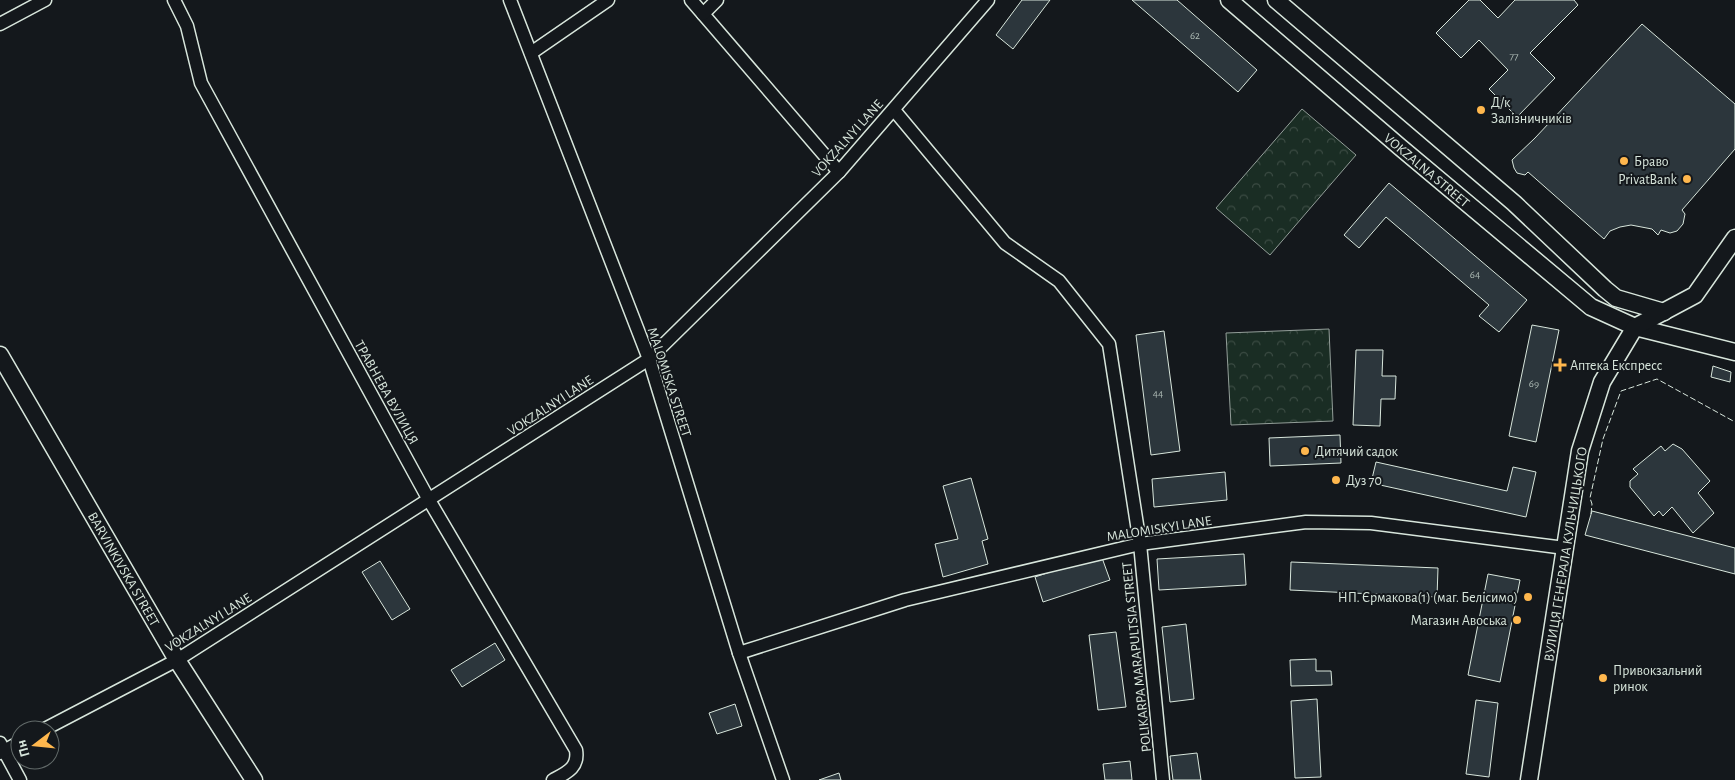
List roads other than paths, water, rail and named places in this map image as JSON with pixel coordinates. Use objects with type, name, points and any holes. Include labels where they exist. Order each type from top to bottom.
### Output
[{"type":"street","points":[[0,24],[45,0]]},
{"type":"street","name":"ТРАВНЕВА ВУЛИЦЯ","points":[[174,0],[187,26],[201,83],[429,500],[576,750],[576,762],[573,768],[553,780]]},
{"type":"street","name":"MALOMISKA STREET","points":[[510,0],[649,359],[739,653],[782,780]]},
{"type":"street","points":[[531,53],[608,0]]},
{"type":"street","points":[[691,0],[839,172]]},
{"type":"street","points":[[703,14],[717,0]]},
{"type":"street","name":"VOKZALNYI LANE","points":[[60,721],[177,660],[649,359],[839,172],[988,0]]},
{"type":"street","name":"VOKZALNA STREET","points":[[1229,0],[1400,147],[1591,306],[1635,327],[1735,352]]},
{"type":"street","points":[[1276,0],[1514,203],[1616,298],[1664,312]]},
{"type":"street","name":"POLIKARPA MARAPULTSIA STREET","points":[[894,110],[1005,243],[1059,281],[1110,344],[1140,544],[1162,780]]},
{"type":"street","points":[[1635,327],[1695,295],[1735,238]]},
{"type":"street","name":"ВУЛИЦЯ ГЕНЕРАЛА КУЛЬЧИЦЬКОГО","points":[[1529,780],[1580,451],[1602,382],[1635,327]]},
{"type":"street","name":"BARVINKIVSKA STREET","points":[[0,355],[177,660],[254,780]]},
{"type":"street","name":"MALOMISKYI LANE","points":[[739,653],[905,600],[1140,544],[1316,522],[1371,523],[1565,548]]},
{"type":"street","points":[[1,749],[20,780]]},
{"type":"place","name":"Д/к Залізничників","points":[[1481,110]]},
{"type":"place","name":"Браво","points":[[1624,161]]},
{"type":"place","name":"PrivatBank","points":[[1687,179]]},
{"type":"place","name":"Аптека Експресс","points":[[1560,365]]},
{"type":"place","name":"Дитячий садок","points":[[1305,451]]},
{"type":"place","name":"Дуз 70","points":[[1336,480]]},
{"type":"place","name":"НП. Єрмакова(1) (маг. Белісимо)","points":[[1528,597]]},
{"type":"place","name":"Магазин Авоська","points":[[1517,620]]},
{"type":"place","name":"Привокзальний ринок","points":[[1603,678]]}]
